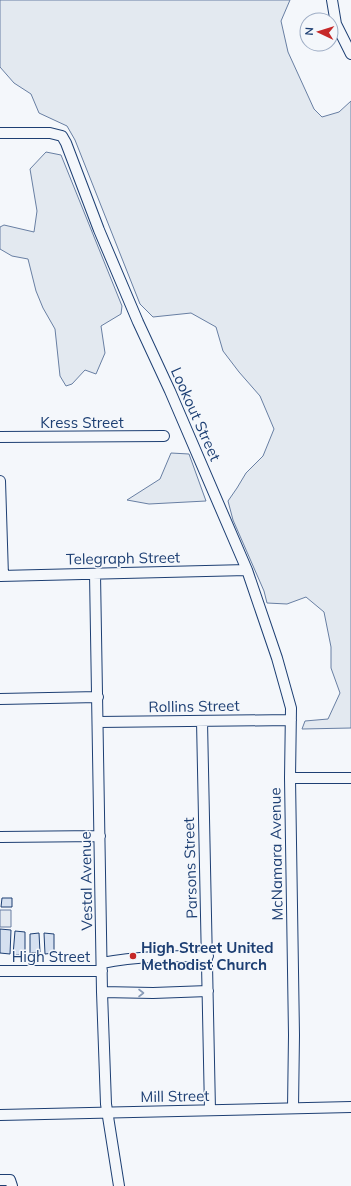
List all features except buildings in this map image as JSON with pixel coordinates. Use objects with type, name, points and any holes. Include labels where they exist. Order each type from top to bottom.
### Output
[{"type":"street","points":[[332,0],[336,24],[351,54]]},
{"type":"street","name":"Lookout Street","points":[[0,133],[50,133],[62,136],[66,143],[99,230],[129,301],[170,391],[247,570],[291,708],[291,720]]},
{"type":"street","name":"Kress Street","points":[[0,437],[164,436]]},
{"type":"street","points":[[0,481],[1,576]]},
{"type":"street","name":"Telegraph Street","points":[[1,576],[247,570]]},
{"type":"street","name":"Vestal Avenue","points":[[95,574],[102,992],[107,1113],[119,1186]]},
{"type":"street","points":[[0,699],[98,697]]},
{"type":"street","name":"Rollins Street","points":[[98,722],[291,720]]},
{"type":"street","name":"McNamara Avenue","points":[[291,720],[290,778],[294,1035],[293,1108]]},
{"type":"street","name":"Parsons Street","points":[[202,721],[210,1110]]},
{"type":"street","points":[[290,778],[351,778]]},
{"type":"street","points":[[0,837],[100,836]]},
{"type":"street","name":"High Street","points":[[0,971],[102,967],[118,960],[145,957],[208,956]]},
{"type":"street","points":[[102,992],[153,993],[208,991]]},
{"type":"street","name":"Mill Street","points":[[0,1115],[351,1107]]},
{"type":"street","points":[[0,1180],[10,1180],[12,1186]]},
{"type":"shaded area","points":[[0,0],[290,0],[281,21],[288,52],[314,109],[322,117],[339,112],[351,101],[351,728],[302,729],[305,721],[328,719],[340,693],[331,668],[331,647],[324,612],[306,597],[287,604],[267,603],[264,591],[233,520],[228,501],[246,473],[263,456],[274,429],[260,396],[223,351],[216,327],[191,313],[153,317],[140,304],[75,140],[67,126],[39,113],[31,94],[14,83],[0,67]]},
{"type":"shaded area","points":[[46,152],[61,155],[122,306],[121,314],[101,326],[105,353],[96,374],[85,370],[72,384],[66,386],[60,376],[55,329],[43,308],[36,291],[28,259],[12,256],[0,249],[0,227],[4,225],[34,232],[37,211],[30,169]]},
{"type":"shaded area","points":[[171,453],[189,454],[206,501],[149,504],[127,500],[160,479]]},
{"type":"shaded area","points":[[0,910],[11,910],[11,927],[0,927]]},
{"type":"place","name":"High Street United Methodist Church","points":[[133,956]]}]
